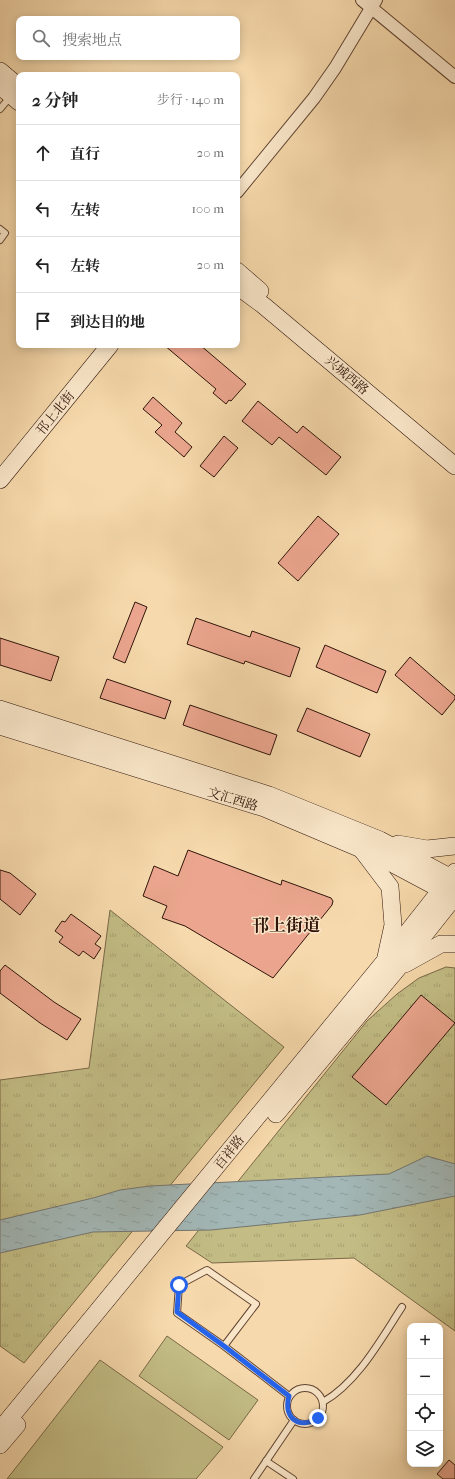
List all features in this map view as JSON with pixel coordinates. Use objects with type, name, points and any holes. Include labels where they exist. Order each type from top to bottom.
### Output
[{"type":"street","points":[[240,188],[314,98],[335,68],[370,3],[455,77]]},
{"type":"street","points":[[0,71],[14,91]]},
{"type":"street","name":"兴城西路","points":[[240,274],[271,301],[455,450]]},
{"type":"street","name":"兴城西路","points":[[240,288],[263,305],[455,466]]},
{"type":"street","name":"邗上北街","points":[[0,480],[108,348]]},
{"type":"street","name":"文汇西路","points":[[0,708],[269,795],[380,840],[452,888]]},
{"type":"street","name":"文汇西路","points":[[0,726],[264,808],[452,888]]},
{"type":"street","points":[[380,840],[427,849],[455,846]]},
{"type":"street","points":[[360,849],[390,887],[393,925],[391,964],[441,944],[455,944]]},
{"type":"street","name":"百祥路","points":[[0,1430],[215,1178],[452,888]]},
{"type":"street","name":"百祥路","points":[[0,1445],[164,1239]]},
{"type":"lane","points":[[0,109],[14,91]]},
{"type":"lane","points":[[0,228],[5,233],[0,240]]},
{"type":"lane","points":[[224,1346],[256,1304],[207,1270],[179,1285],[177,1312],[289,1396]]},
{"type":"lane","points":[[323,1402],[333,1396],[362,1366],[402,1307]]},
{"type":"lane","points":[[304,1387],[312,1389],[319,1394],[323,1402],[322,1411],[318,1418],[311,1423],[302,1424],[294,1420],[288,1413],[287,1405],[289,1396],[295,1390],[304,1387]]},
{"type":"lane","points":[[254,1479],[294,1420]]},
{"type":"lane","points":[[266,1461],[293,1479]]},
{"type":"green space","points":[[110,910],[284,1047],[24,1363],[0,1346],[0,1080],[89,1068]]},
{"type":"green space","points":[[446,967],[455,968],[455,1331],[354,1258],[212,1263],[186,1246],[367,1021],[397,994],[419,978]]},
{"type":"green space","points":[[167,1336],[258,1400],[229,1440],[139,1376]]},
{"type":"green space","points":[[100,1360],[223,1447],[196,1479],[7,1479]]},
{"type":"water","points":[[427,1156],[455,1164],[455,1196],[360,1215],[211,1230],[93,1232],[0,1253],[0,1220],[93,1198],[120,1190],[150,1186],[389,1174]]},
{"type":"building","points":[[168,348],[204,348],[246,384],[231,401],[229,400],[226,404],[213,393],[216,389]]},
{"type":"building","points":[[153,397],[182,423],[175,432],[192,447],[184,457],[155,432],[162,425],[143,409]]},
{"type":"building","points":[[258,401],[297,433],[303,426],[341,457],[326,475],[279,437],[272,445],[242,421]]},
{"type":"building","points":[[224,436],[238,448],[214,477],[200,466]]},
{"type":"building","points":[[318,516],[339,534],[298,581],[278,563]]},
{"type":"building","points":[[135,602],[147,607],[125,663],[113,658]]},
{"type":"building","points":[[196,618],[250,637],[252,631],[300,648],[290,677],[245,661],[244,664],[187,644]]},
{"type":"building","points":[[0,638],[59,657],[51,681],[0,665]]},
{"type":"building","points":[[325,645],[386,671],[377,693],[316,667]]},
{"type":"building","points":[[410,657],[455,696],[455,699],[442,715],[395,675]]},
{"type":"building","points":[[107,679],[171,701],[165,719],[100,698]]},
{"type":"building","points":[[190,705],[277,735],[270,755],[183,725]]},
{"type":"building","points":[[307,708],[370,734],[360,757],[297,731]]},
{"type":"building","points":[[188,850],[281,885],[282,880],[331,898],[333,901],[332,905],[273,978],[185,926],[162,918],[167,906],[143,896],[154,866],[178,876]]},
{"type":"building","points":[[0,870],[10,873],[36,894],[20,915],[0,899]]},
{"type":"building","points":[[71,914],[101,936],[95,944],[101,948],[94,959],[83,951],[79,956],[59,942],[63,937],[55,931],[62,921],[65,922]]},
{"type":"building","points":[[5,965],[54,1002],[81,1019],[67,1040],[40,1023],[0,993],[0,971]]},
{"type":"building","points":[[421,995],[455,1023],[386,1105],[352,1077]]},
{"type":"building","points":[[449,1460],[455,1465],[455,1479],[443,1479],[437,1474]]},
{"type":"district","name":"邗上街道","points":[[286,925]]},
{"type":"route","points":[[179,1285],[177,1312],[289,1396],[287,1405],[288,1413],[294,1420],[302,1424],[311,1423],[318,1418]]}]
